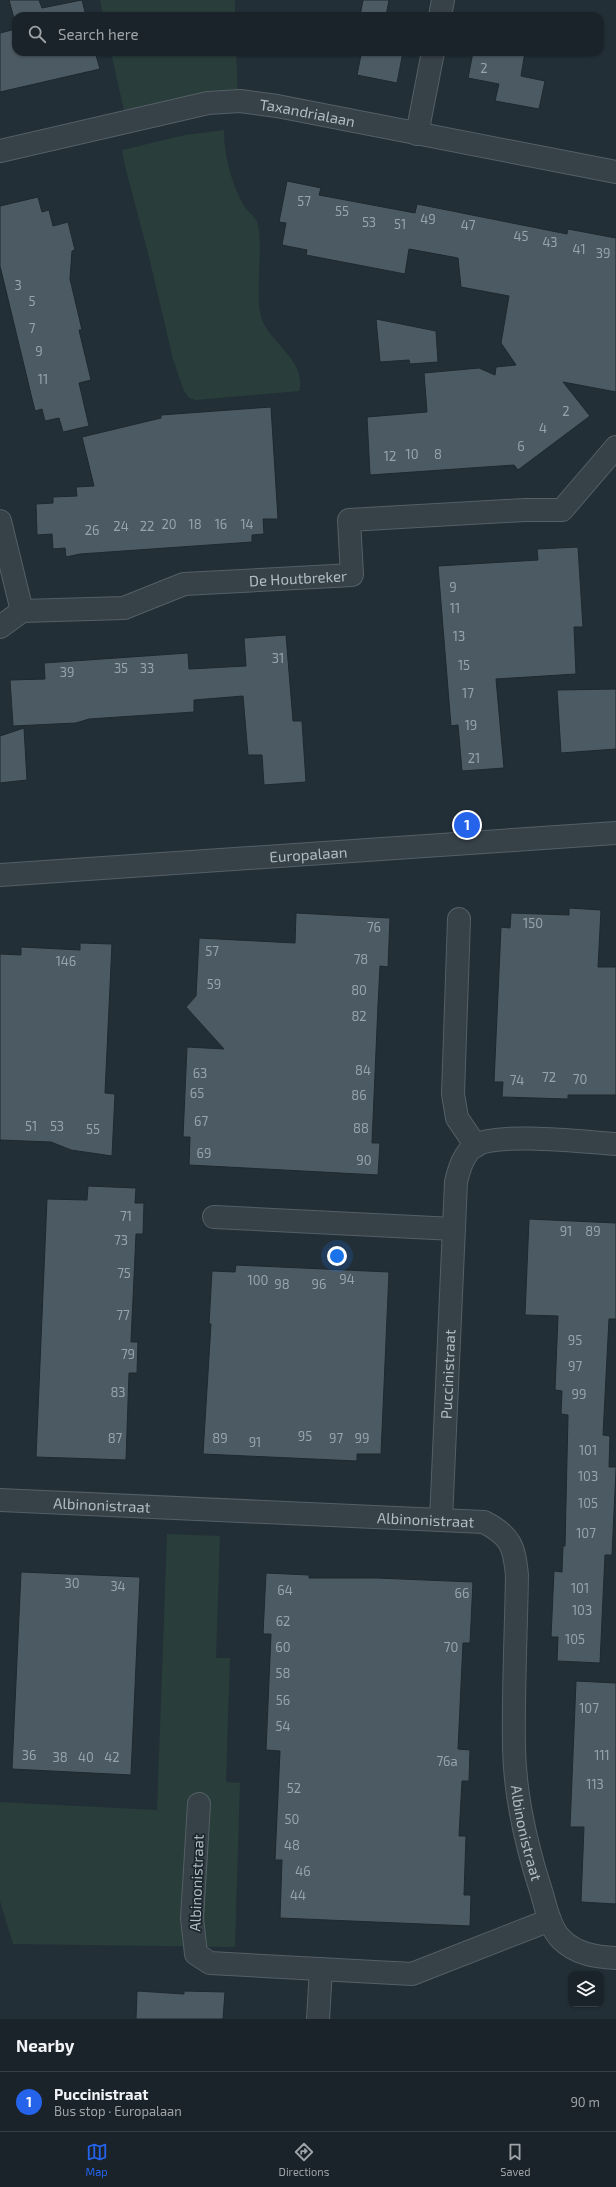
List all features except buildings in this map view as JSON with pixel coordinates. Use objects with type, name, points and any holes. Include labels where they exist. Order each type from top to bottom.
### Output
[{"type":"street","points":[[441,12],[443,0]]},
{"type":"street","points":[[417,134],[432,56]]},
{"type":"street","name":"Taxandrialaan","points":[[0,151],[208,103],[240,101],[277,106],[616,172]]},
{"type":"street","name":"De Houtbreker","points":[[22,611],[124,608],[184,584],[352,575],[349,520],[525,510],[562,510],[616,447]]},
{"type":"street","points":[[0,521],[22,611],[0,627]]},
{"type":"street","name":"Europalaan","points":[[0,875],[616,833]]},
{"type":"street","points":[[459,918],[453,1094],[458,1118],[476,1146],[493,1140],[513,1139],[616,1144]]},
{"type":"street","name":"Puccinistraat","points":[[441,1520],[456,1182],[460,1164],[476,1146]]},
{"type":"street","points":[[214,1218],[454,1229]]},
{"type":"street","name":"Albinonistraat","points":[[0,1500],[484,1522],[501,1531],[514,1551],[517,1575],[514,1749],[519,1800],[534,1869],[550,1920],[559,1938],[573,1950],[594,1957],[616,1958]]},
{"type":"street","name":"Albinonistraat","points":[[199,1804],[192,1918],[196,1954],[210,1963],[412,1974],[550,1920]]},
{"type":"street","points":[[318,2019],[321,1969]]},
{"type":"green space","points":[[100,0],[235,0],[235,12],[102,12]]},
{"type":"green space","points":[[112,56],[236,56],[238,92],[124,111]]},
{"type":"green space","points":[[224,130],[225,149],[235,188],[244,206],[254,217],[258,225],[260,236],[260,313],[268,330],[294,362],[300,381],[299,391],[196,400],[189,398],[184,391],[173,359],[122,150],[185,135]]},
{"type":"green space","points":[[167,1534],[220,1536],[216,1658],[230,1658],[226,1782],[240,1783],[235,1947],[13,1944],[0,1901],[0,1802],[157,1810]]},
{"type":"place","name":"Puccinistraat","points":[[467,825]]}]
